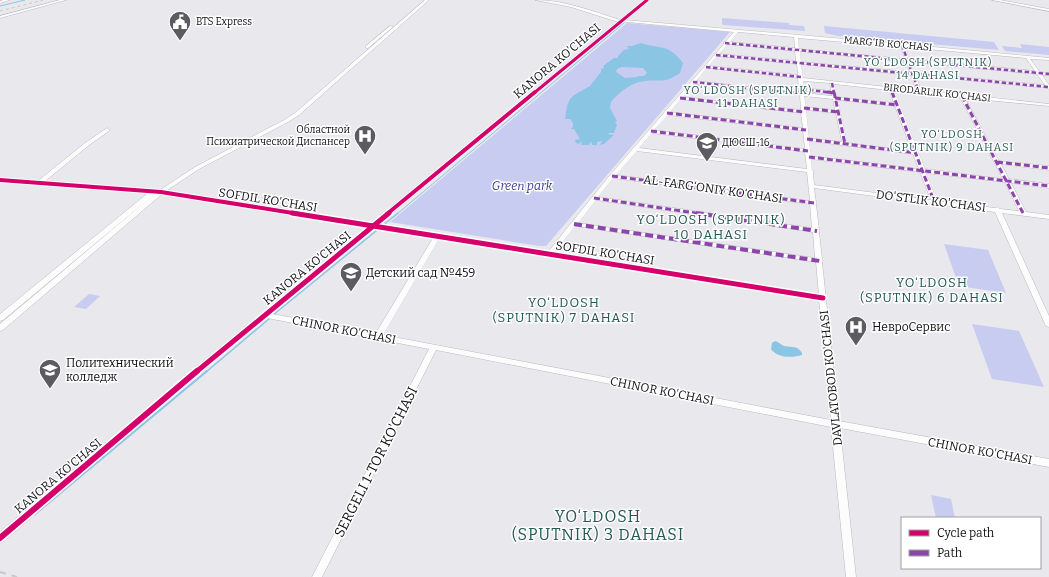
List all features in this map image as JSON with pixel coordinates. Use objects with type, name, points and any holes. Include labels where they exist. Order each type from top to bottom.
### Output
[{"type":"street","points":[[0,2],[8,0]]},
{"type":"street","points":[[0,17],[64,0]]},
{"type":"street","points":[[1,324],[157,191],[195,165],[284,117],[423,0]]},
{"type":"street","points":[[157,191],[197,168],[289,120],[428,0]]},
{"type":"street","points":[[537,0],[572,6],[603,17],[737,31]]},
{"type":"street","points":[[546,0],[572,4],[624,20]]},
{"type":"street","name":"KANORA KO'CHASI","points":[[2,537],[378,228],[647,0]]},
{"type":"street","points":[[994,0],[1049,10]]},
{"type":"street","points":[[612,16],[630,13]]},
{"type":"street","points":[[550,254],[612,176],[737,31]]},
{"type":"street","name":"MARG‘IB KO‘CHASI","points":[[737,31],[1049,59]]},
{"type":"street","name":"DAVLATOBOD KO'CHASI","points":[[796,36],[811,170],[851,577]]},
{"type":"street","points":[[374,47],[379,40],[378,37]]},
{"type":"street","points":[[725,44],[1049,74]]},
{"type":"street","points":[[902,45],[909,60],[919,92]]},
{"type":"street","points":[[716,55],[1049,87]]},
{"type":"street","points":[[1027,57],[1049,87]]},
{"type":"street","name":"BIRODARLIK KO'CHASI","points":[[706,67],[832,83],[1049,104]]},
{"type":"street","points":[[693,82],[835,95],[898,105]]},
{"type":"street","points":[[832,83],[845,144]]},
{"type":"street","points":[[891,89],[934,201]]},
{"type":"street","points":[[962,96],[1008,181],[1023,213]]},
{"type":"street","points":[[680,98],[838,112]]},
{"type":"street","points":[[667,113],[806,130]]},
{"type":"street","points":[[39,181],[105,130]]},
{"type":"street","points":[[651,131],[808,151]]},
{"type":"street","points":[[807,140],[916,153]]},
{"type":"street","points":[[636,149],[811,170]]},
{"type":"street","points":[[809,157],[1049,186]]},
{"type":"street","points":[[997,162],[1049,168]]},
{"type":"street","name":"SOFDIL KO'CHASI","points":[[0,176],[39,181],[157,191],[378,228],[823,298]]},
{"type":"street","name":"AL-FARG‘ONIY KO‘CHASI","points":[[612,176],[814,203]]},
{"type":"street","name":"SOFDIL KO'CHASI","points":[[0,180],[39,181]]},
{"type":"street","name":"DO'STLIK KO'CHASI","points":[[812,186],[1049,216]]},
{"type":"street","points":[[594,198],[817,231]]},
{"type":"street","points":[[997,209],[1049,324]]},
{"type":"street","points":[[574,224],[820,261]]},
{"type":"street","points":[[378,336],[391,311],[418,270],[437,237]]},
{"type":"street","name":"CHINOR KO'CHASI","points":[[270,316],[1049,463]]},
{"type":"street","name":"SERGELI 1-TOR KO'CHASI","points":[[317,577],[434,347]]},
{"type":"green space","points":[[722,18],[789,23],[789,25],[804,26],[805,31],[723,25]]},
{"type":"green space","name":"Green park","points":[[627,23],[730,32],[546,246],[390,222]]},
{"type":"green space","points":[[824,26],[994,42],[999,50],[838,36],[825,33]]},
{"type":"green space","points":[[1020,44],[1049,47],[1049,55],[1005,51],[1002,46],[1022,48]]},
{"type":"green space","points":[[944,244],[988,250],[1006,293],[959,286]]},
{"type":"green space","points":[[89,294],[100,296],[86,309],[74,307]]},
{"type":"green space","points":[[972,324],[1019,331],[1044,387],[992,379]]},
{"type":"green space","points":[[931,495],[951,499],[955,517],[936,517]]},
{"type":"shaded area","points":[[641,43],[664,48],[673,52],[683,63],[680,73],[670,79],[635,83],[626,88],[611,102],[610,108],[617,121],[615,122],[617,125],[614,133],[608,134],[614,135],[604,144],[599,145],[602,142],[601,141],[597,142],[597,145],[592,145],[591,141],[589,145],[582,145],[581,141],[579,144],[576,143],[575,140],[580,139],[574,129],[571,129],[573,127],[573,123],[570,119],[565,119],[567,106],[570,99],[590,86],[601,72],[601,69],[604,68],[603,66],[614,58],[618,58],[624,50],[629,48],[626,46]],"holes":[[[622,67],[643,68],[647,73],[644,76],[638,77],[625,78],[616,72],[617,69]]]},
{"type":"shaded area","points":[[775,341],[784,346],[800,350],[802,355],[789,357],[777,354],[771,349],[772,343]]},
{"type":"waterway","points":[[0,6],[25,0]]},
{"type":"waterway","points":[[397,214],[625,22]]},
{"type":"waterway","points":[[273,315],[398,213]]},
{"type":"waterway","points":[[206,372],[270,318]]},
{"type":"waterway","points":[[34,515],[207,371]]},
{"type":"railway","points":[[0,11],[43,0]]},
{"type":"railway","points":[[0,572],[17,577]]},
{"type":"marked path","points":[[725,43],[1049,74]]},
{"type":"marked path","points":[[902,45],[919,92]]},
{"type":"marked path","points":[[716,55],[1049,87]]},
{"type":"marked path","points":[[706,67],[801,77]]},
{"type":"marked path","points":[[693,82],[803,94]]},
{"type":"marked path","points":[[832,83],[845,144]]},
{"type":"marked path","points":[[802,89],[834,93]]},
{"type":"marked path","points":[[891,89],[934,201]]},
{"type":"marked path","points":[[962,96],[1023,213]]},
{"type":"marked path","points":[[680,98],[804,112]]},
{"type":"marked path","points":[[835,98],[897,105]]},
{"type":"marked path","points":[[804,108],[838,112]]},
{"type":"marked path","points":[[667,113],[806,130]]},
{"type":"marked path","points":[[651,131],[808,151]]},
{"type":"marked path","points":[[807,139],[916,153]]},
{"type":"marked path","points":[[809,157],[1049,186]]},
{"type":"marked path","points":[[997,162],[1049,168]]},
{"type":"marked path","points":[[612,176],[814,203]]},
{"type":"marked path","points":[[594,198],[817,231]]},
{"type":"marked path","points":[[574,224],[820,261]]},
{"type":"cycle path","points":[[0,538],[197,371],[647,0]]},
{"type":"cycle path","points":[[0,180],[161,192],[823,298]]},
{"type":"place","name":"BTS Express","points":[[180,42]]},
{"type":"place","name":"Областной Психиатрической Диспансер","points":[[365,156]]},
{"type":"place","name":"ДЮСШ-16","points":[[707,162]]},
{"type":"place","name":"Детский сад №459","points":[[351,292]]},
{"type":"place","name":"НевроСервис","points":[[856,346]]},
{"type":"place","name":"Политехнический колледж","points":[[50,390]]},
{"type":"district","name":"YO‘LDOSH (SPUTNIK) 14 DAHASI","points":[[928,68]]},
{"type":"district","name":"YO‘LDOSH (SPUTNIK) 11 DAHASI","points":[[748,96]]},
{"type":"district","name":"YO‘LDOSH (SPUTNIK) 9 DAHASI","points":[[952,140]]},
{"type":"district","name":"YO‘LDOSH (SPUTNIK) 10 DAHASI","points":[[711,226]]},
{"type":"district","name":"YO‘LDOSH (SPUTNIK) 6 DAHASI","points":[[932,290]]},
{"type":"district","name":"YO‘LDOSH (SPUTNIK) 7 DAHASI","points":[[564,310]]},
{"type":"district","name":"YO‘LDOSH (SPUTNIK) 3 DAHASI","points":[[598,525]]}]
